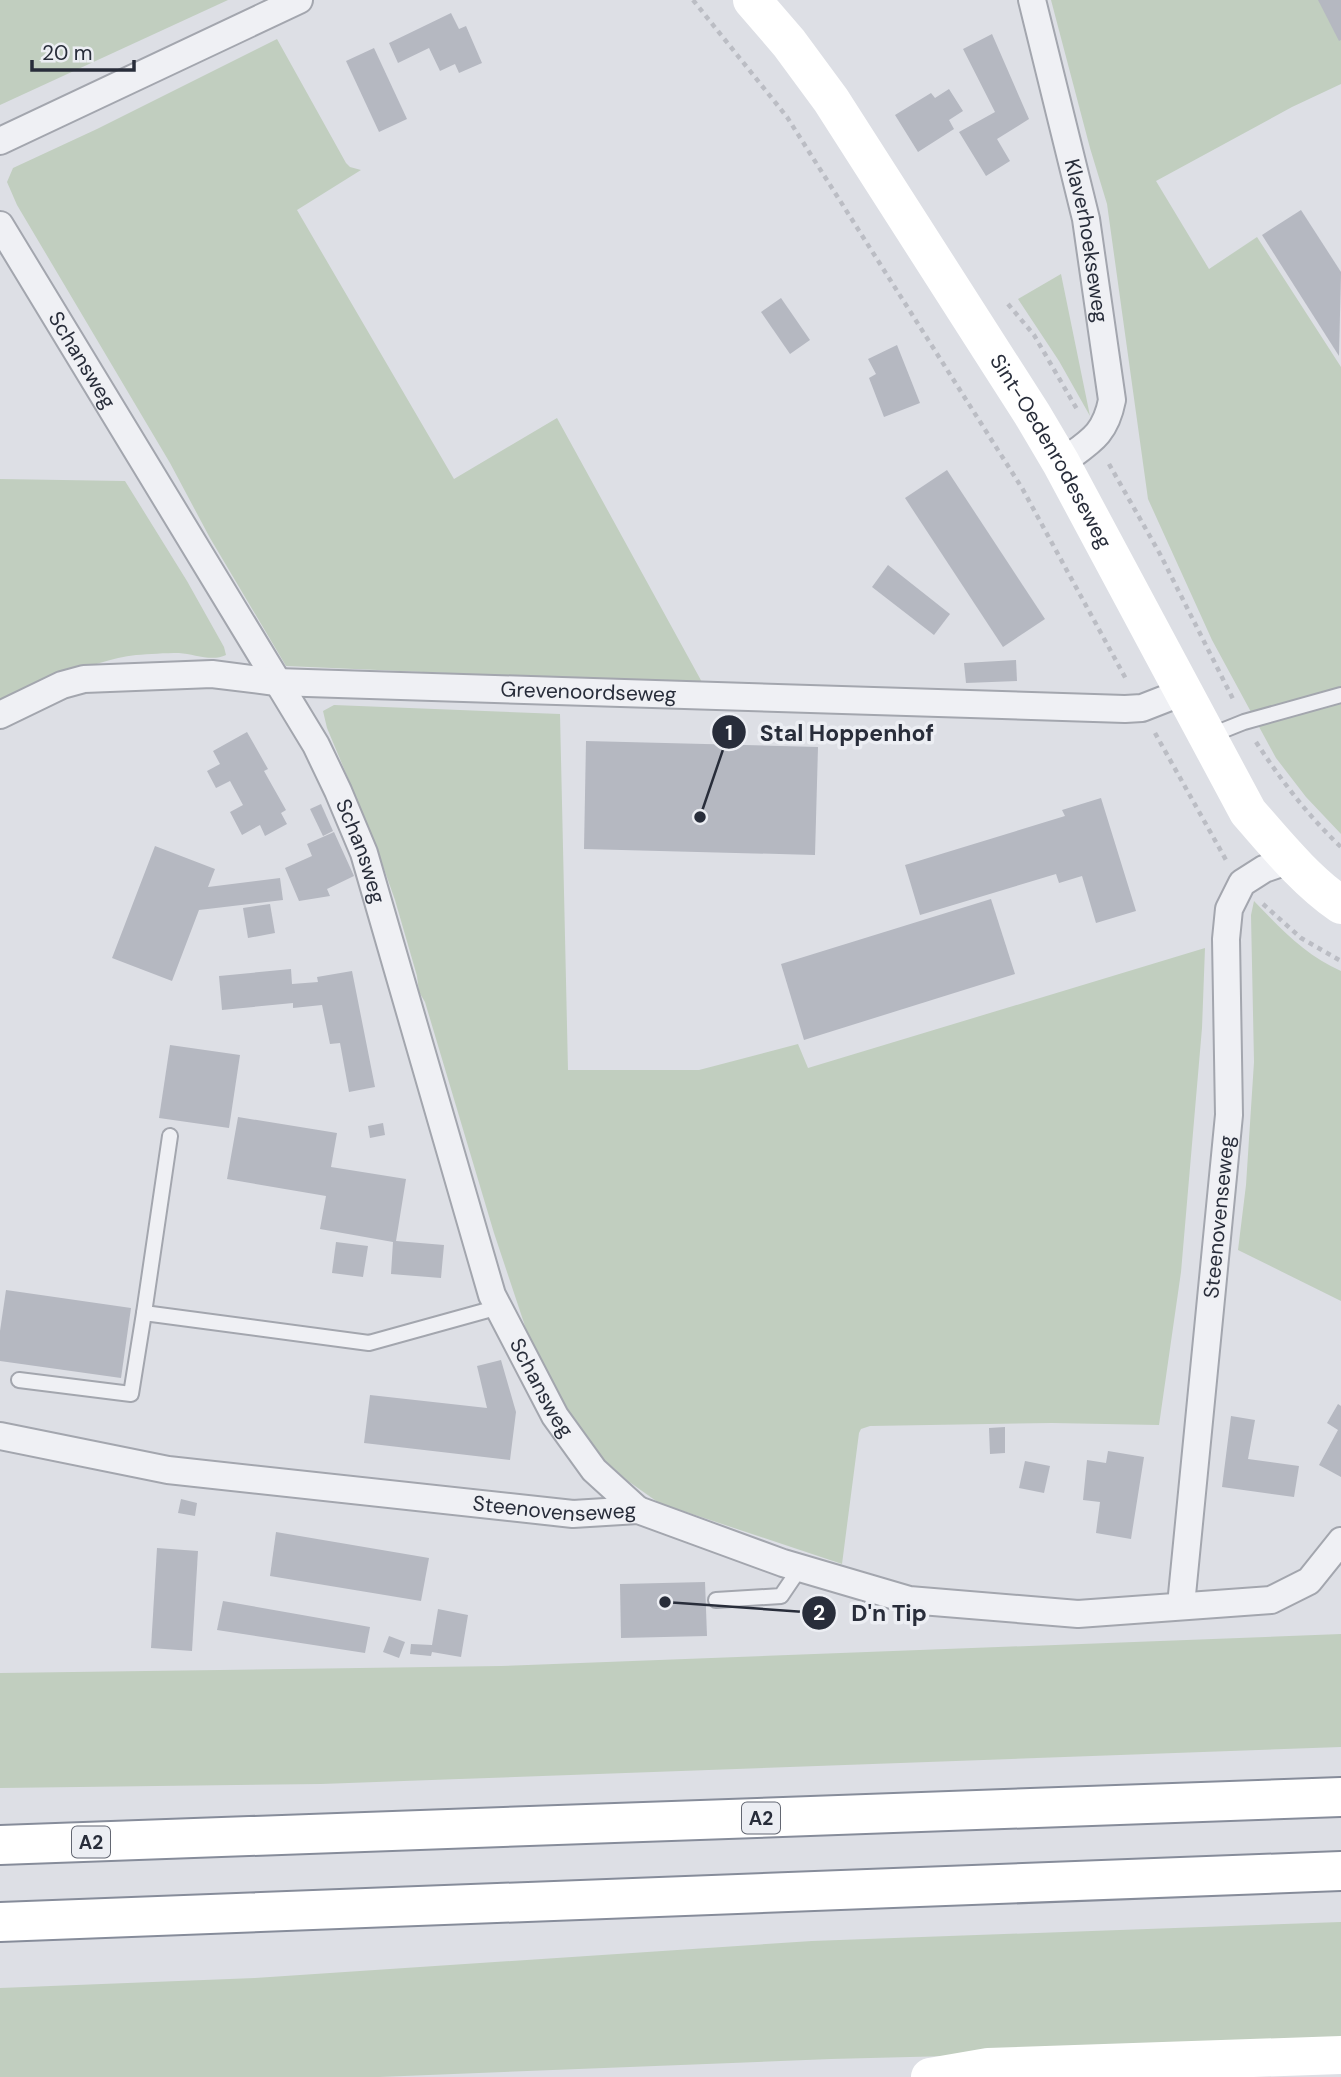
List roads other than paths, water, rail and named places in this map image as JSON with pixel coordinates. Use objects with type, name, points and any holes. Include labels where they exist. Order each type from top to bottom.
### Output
[{"type":"main road","name":"Sint-Oedenrodeseweg","points":[[752,0],[789,43],[831,100],[1032,414],[1061,463],[1248,812],[1290,860],[1325,894],[1341,905]]},
{"type":"main road","name":"A2","points":[[0,1845],[1341,1797]]},
{"type":"main road","points":[[0,1922],[1341,1871]]},
{"type":"main road","points":[[930,2077],[988,2067],[1151,2069],[1341,2055]]},
{"type":"street","points":[[0,141],[299,0]]},
{"type":"street","name":"Klaverhoekseweg","points":[[1032,0],[1086,219],[1112,400],[1108,420],[1094,439],[1061,463]]},
{"type":"street","name":"Schansweg","points":[[0,225],[316,745],[364,853],[492,1295],[555,1416],[594,1470],[638,1510]]},
{"type":"street","name":"Grevenoordseweg","points":[[0,715],[62,685],[84,680],[212,674],[276,682],[1125,709],[1142,708],[1183,692]]},
{"type":"street","name":"Steenovenseweg","points":[[1181,1605],[1229,1115],[1226,939],[1229,909],[1242,883],[1264,869],[1290,860]]},
{"type":"street","name":"Steenovenseweg","points":[[0,1436],[181,1472],[573,1514],[638,1510],[800,1568],[909,1600],[1078,1614],[1271,1600],[1309,1581],[1341,1541]]},
{"type":"lane","points":[[1206,737],[1244,722],[1341,695]]},
{"type":"lane","points":[[19,1380],[131,1394],[170,1136]]},
{"type":"lane","points":[[144,1313],[369,1343],[499,1307]]},
{"type":"lane","points":[[716,1600],[781,1596],[800,1568]]},
{"type":"place","name":"Stal Hoppenhof","points":[[700,817]]},
{"type":"place","name":"D'n Tip","points":[[665,1602]]}]
